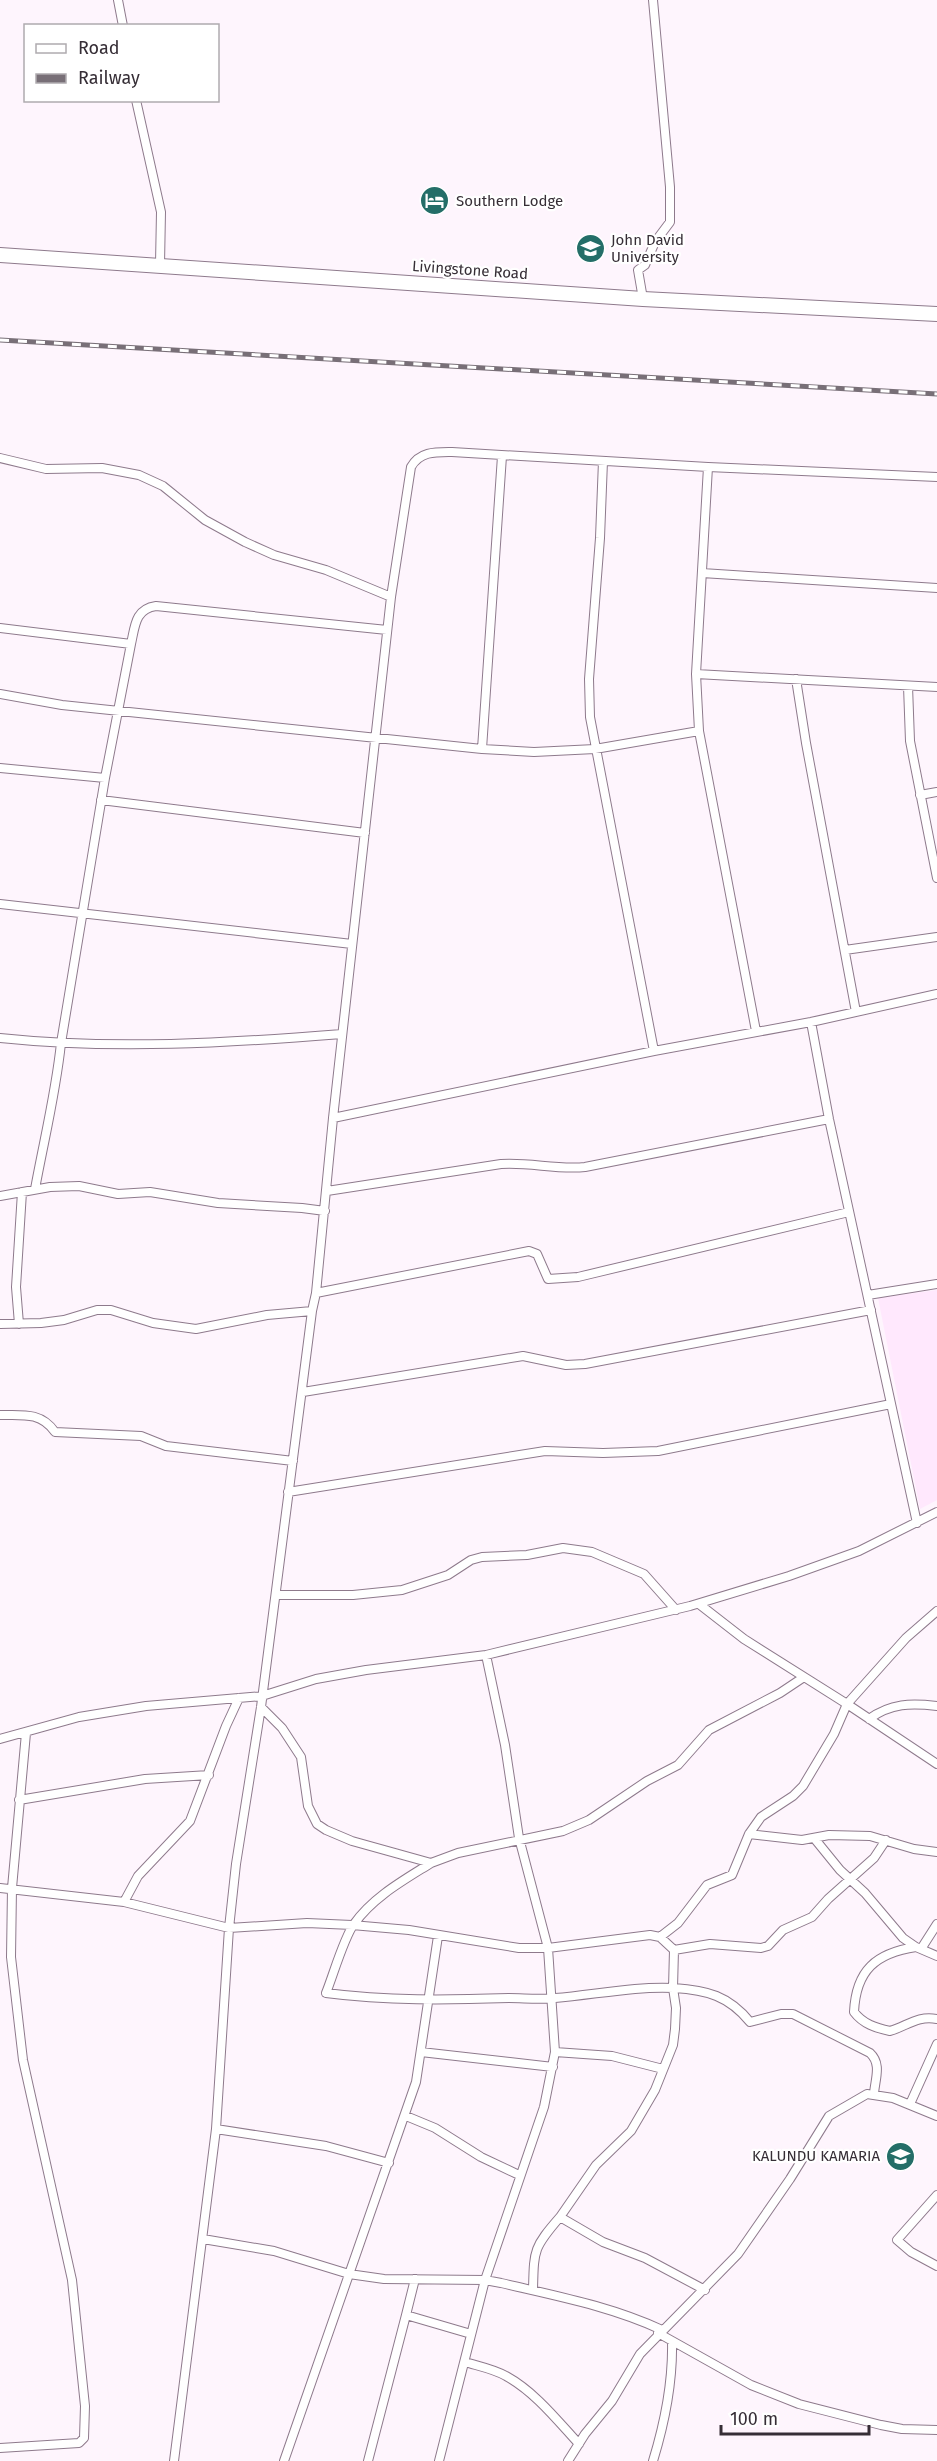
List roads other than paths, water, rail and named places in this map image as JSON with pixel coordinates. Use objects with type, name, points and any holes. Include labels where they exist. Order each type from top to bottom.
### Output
[{"type":"highway","name":"Livingstone Road","points":[[0,255],[643,298],[937,314]]},
{"type":"street","points":[[118,0],[123,24]]},
{"type":"street","points":[[643,298],[638,270],[645,265],[655,242],[670,222],[670,187],[653,0]]},
{"type":"street","points":[[136,102],[161,212],[160,264]]},
{"type":"street","points":[[174,2461],[216,2129],[229,1928],[236,1864],[261,1707],[316,1293],[387,630],[409,474],[415,461],[427,453],[437,452],[937,477]]},
{"type":"street","points":[[482,749],[502,456]]},
{"type":"street","points":[[0,458],[46,469],[102,468],[139,475],[163,486],[204,520],[244,542],[274,555],[326,570],[391,597]]},
{"type":"street","points":[[603,461],[589,695],[595,749],[654,1051]]},
{"type":"street","points":[[708,467],[696,674],[699,731],[756,1031]]},
{"type":"street","points":[[702,573],[937,588]]},
{"type":"street","points":[[35,1189],[57,1082],[61,1043],[101,800],[138,615],[144,609],[156,606],[387,630]]},
{"type":"street","points":[[0,628],[131,644]]},
{"type":"street","points":[[696,674],[937,687]]},
{"type":"street","points":[[796,679],[856,1012]]},
{"type":"street","points":[[908,686],[910,741],[937,878]]},
{"type":"street","points":[[0,694],[120,712],[482,749],[558,752],[595,749],[699,731]]},
{"type":"street","points":[[0,768],[105,778]]},
{"type":"street","points":[[920,795],[937,792]]},
{"type":"street","points":[[101,800],[365,833]]},
{"type":"street","points":[[0,904],[352,944]]},
{"type":"street","points":[[845,950],[937,937]]},
{"type":"street","points":[[333,1118],[654,1051],[811,1022],[937,994]]},
{"type":"street","points":[[811,1022],[829,1119],[916,1523]]},
{"type":"street","points":[[0,1038],[61,1043],[207,1043],[342,1034]]},
{"type":"street","points":[[327,1191],[501,1164],[531,1163],[561,1168],[585,1167],[829,1119]]},
{"type":"street","points":[[0,1196],[35,1189],[79,1186],[117,1194],[150,1192],[218,1203],[325,1211]]},
{"type":"street","points":[[19,1324],[16,1287],[22,1192]]},
{"type":"street","points":[[316,1293],[529,1251],[537,1254],[548,1279],[578,1277],[849,1212]]},
{"type":"street","points":[[868,1296],[937,1284]]},
{"type":"street","points":[[0,1324],[64,1320],[97,1310],[111,1310],[153,1323],[196,1329],[267,1314],[312,1311]]},
{"type":"street","points":[[303,1392],[524,1356],[566,1365],[585,1364],[871,1310]]},
{"type":"street","points":[[288,1492],[545,1451],[603,1453],[658,1451],[891,1404]]},
{"type":"street","points":[[0,1415],[39,1416],[55,1432],[141,1436],[166,1446],[293,1461]]},
{"type":"street","points":[[0,1739],[79,1717],[146,1706],[262,1696],[316,1679],[366,1670],[486,1655],[676,1610],[789,1576],[859,1551],[937,1512]]},
{"type":"street","points":[[276,1595],[353,1595],[402,1590],[448,1575],[471,1560],[482,1557],[526,1555],[563,1548],[592,1552],[644,1574],[676,1610]]},
{"type":"street","points":[[699,1604],[744,1639],[848,1704],[937,1764]]},
{"type":"street","points":[[660,1937],[678,1923],[707,1885],[732,1875],[749,1834],[761,1817],[793,1796],[803,1786],[834,1734],[848,1704],[906,1638],[937,1611]]},
{"type":"street","points":[[439,2461],[485,2280],[544,2107],[555,2052],[548,1948],[519,1838],[505,1745],[486,1655]]},
{"type":"street","points":[[804,1677],[780,1693],[709,1730],[678,1766],[647,1781],[589,1820],[563,1831],[519,1838],[458,1853],[431,1863],[391,1888],[365,1910],[352,1925],[326,1993],[385,2000],[427,2001],[553,1999],[606,1992],[673,1988],[724,1998],[736,2005],[750,2022],[781,2014],[793,2014],[859,2047],[875,2058],[878,2067],[874,2094]]},
{"type":"street","points":[[124,1902],[138,1876],[190,1821],[239,1698]]},
{"type":"street","points":[[869,1719],[880,1711],[895,1705],[937,1706]]},
{"type":"street","points":[[261,1707],[282,1728],[301,1757],[308,1806],[317,1824],[352,1841],[431,1863]]},
{"type":"street","points":[[0,2448],[79,2443],[84,2438],[85,2406],[72,2280],[23,2060],[11,1957],[12,1888],[26,1733]]},
{"type":"street","points":[[19,1800],[145,1779],[209,1775]]},
{"type":"street","points":[[749,1834],[802,1840],[852,1835],[870,1836],[914,1849],[937,1852]]},
{"type":"street","points":[[814,1838],[903,1938],[937,1956]]},
{"type":"street","points":[[674,1950],[710,1944],[760,1948],[768,1946],[783,1930],[812,1917],[874,1858],[886,1840]]},
{"type":"street","points":[[0,1888],[124,1902],[229,1928],[307,1923],[352,1925],[409,1930],[519,1948],[548,1948],[650,1935],[660,1937],[674,1950],[673,1988],[676,2008],[673,2045],[655,2090],[631,2131],[596,2165],[538,2244],[535,2253],[532,2290]]},
{"type":"street","points":[[937,1924],[919,1948],[896,1950],[870,1966],[861,1975],[854,2012],[859,2019],[870,2025],[890,2031],[908,2021],[937,2019]]},
{"type":"street","points":[[284,2461],[416,2082],[438,1936]]},
{"type":"street","points":[[910,2104],[937,2044]]},
{"type":"street","points":[[421,2052],[553,2067]]},
{"type":"street","points":[[555,2052],[612,2056],[663,2069]]},
{"type":"street","points":[[568,2461],[612,2401],[640,2354],[738,2254],[790,2179],[829,2116],[867,2094],[874,2094],[893,2098],[937,2116]]},
{"type":"street","points":[[406,2116],[435,2128],[481,2157],[519,2175]]},
{"type":"street","points":[[216,2129],[326,2146],[389,2163]]},
{"type":"street","points":[[937,2195],[897,2240],[911,2252],[937,2266]]},
{"type":"street","points":[[560,2217],[603,2242],[645,2258],[705,2290]]},
{"type":"street","points":[[203,2239],[274,2251],[349,2274],[384,2279],[485,2280],[603,2307],[634,2317],[672,2342],[751,2385],[799,2404],[902,2429],[937,2430]]},
{"type":"street","points":[[368,2461],[415,2279]]},
{"type":"street","points":[[406,2315],[471,2334]]},
{"type":"street","points":[[653,2461],[665,2422],[673,2367],[672,2342]]},
{"type":"street","points":[[465,2362],[503,2374],[516,2382],[579,2444]]},
{"type":"railway","points":[[0,340],[937,394]]},
{"type":"place","name":"Southern Lodge","points":[[435,201]]},
{"type":"place","name":"John David University","points":[[590,249]]},
{"type":"place","name":"KALUNDU KAMARIA","points":[[901,2156]]}]
